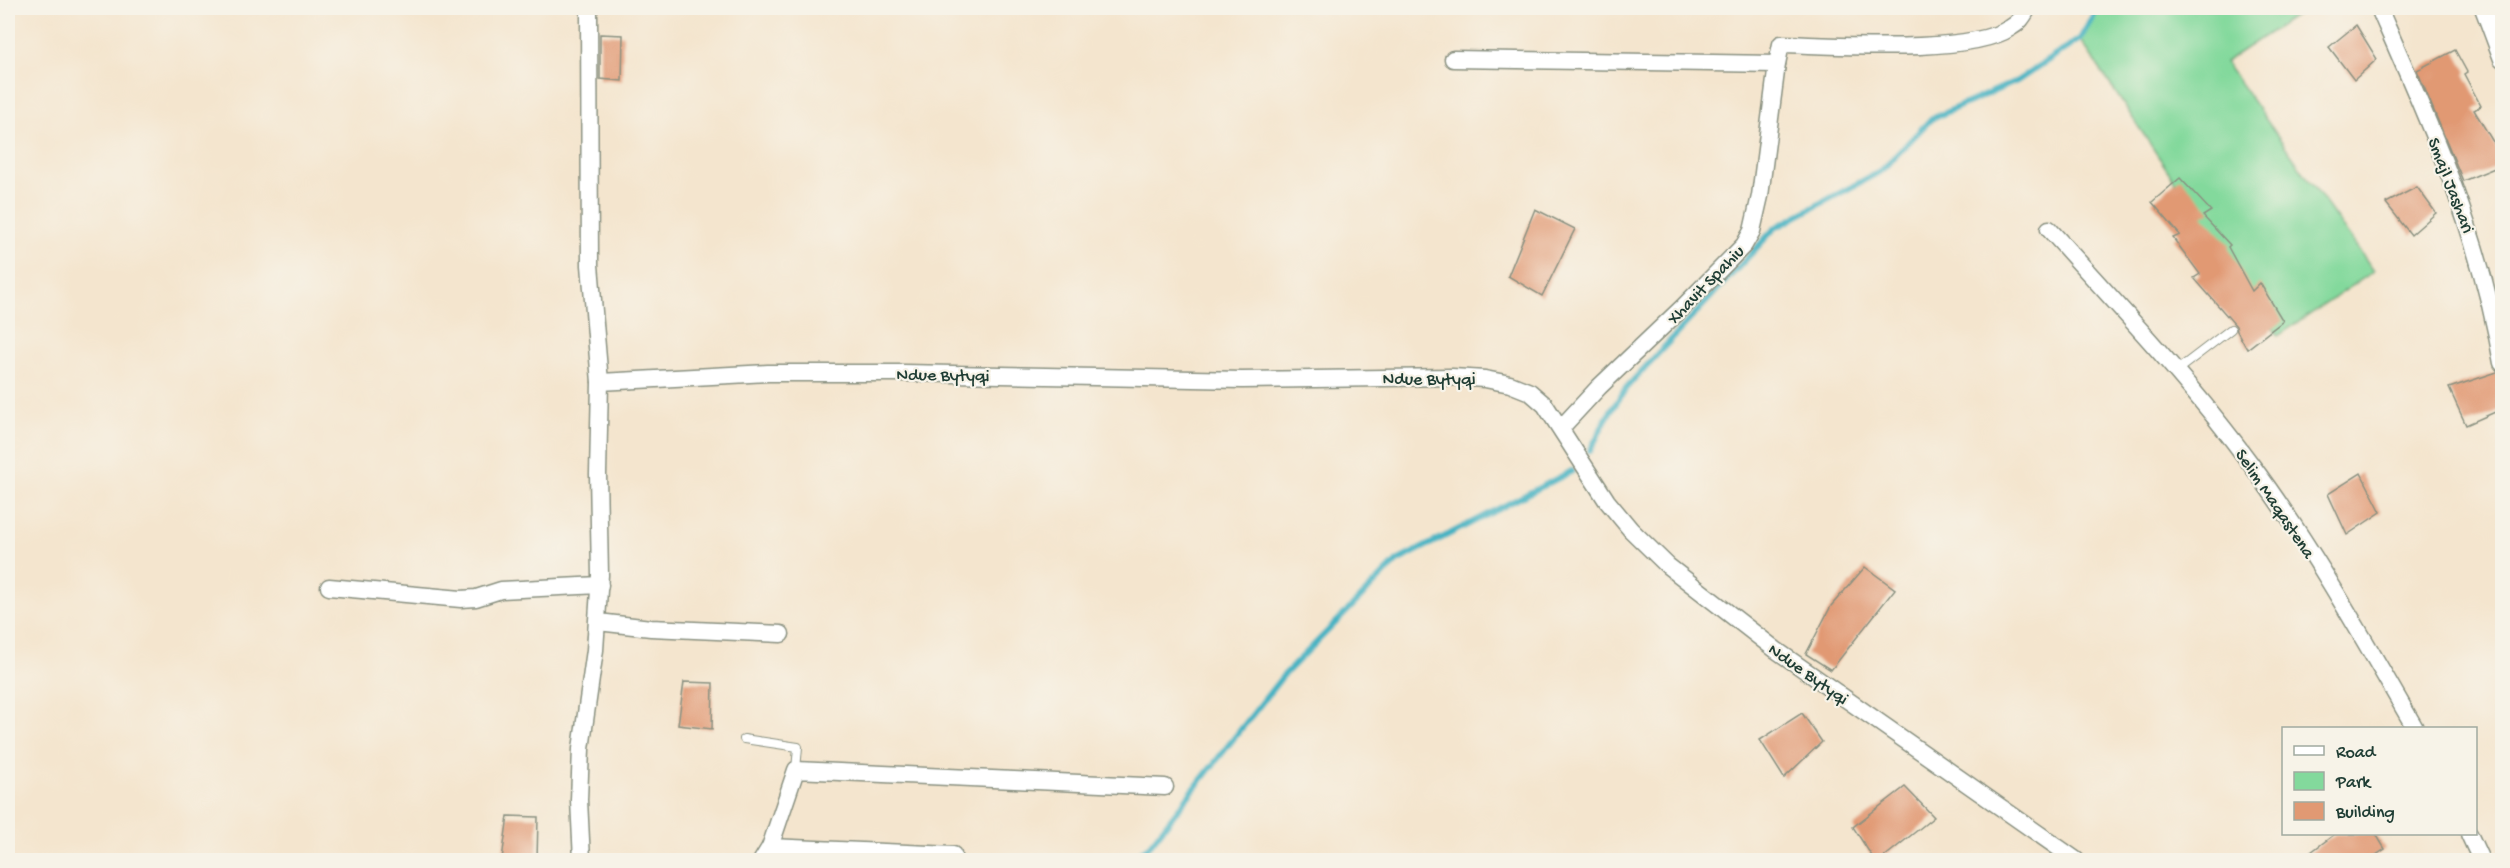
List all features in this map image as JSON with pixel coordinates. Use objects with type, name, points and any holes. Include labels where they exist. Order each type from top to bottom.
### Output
[{"type":"street","points":[[582,861],[579,800],[581,749],[598,622],[600,585],[597,474],[600,382],[590,265],[589,8]]},
{"type":"street","name":"Xhavit Spahiu","points":[[1561,428],[1599,387],[1744,245],[1752,231],[1760,196],[1781,44],[1899,46],[1965,41],[1991,36],[2016,24],[2023,19],[2028,8]]},
{"type":"street","points":[[2483,8],[2502,59]]},
{"type":"street","name":"Smajl Jashari","points":[[2381,13],[2426,115],[2468,223],[2489,293],[2502,363]]},
{"type":"street","points":[[1453,59],[1777,64]]},
{"type":"street","name":"Selim Maqastena","points":[[2049,229],[2176,371],[2252,465],[2309,549],[2414,727]]},
{"type":"street","name":"Ndue Bytyqi","points":[[600,382],[757,374],[847,373],[1242,380],[1452,377],[1485,379],[1510,384],[1530,392],[1545,405],[1607,501],[1631,530],[1668,566],[1776,650],[2076,861]]},
{"type":"street","points":[[329,587],[461,599],[476,598],[501,590],[600,585]]},
{"type":"street","points":[[598,622],[660,629],[781,634]]},
{"type":"street","points":[[953,855],[766,854],[795,770],[1165,787]]},
{"type":"street","points":[[2469,835],[2481,861]]},
{"type":"lane","points":[[2176,371],[2231,329]]},
{"type":"lane","points":[[744,739],[798,747],[795,770]]},
{"type":"green space","points":[[2100,8],[2307,8],[2225,62],[2374,271],[2278,336],[2080,39]]},
{"type":"building","points":[[2356,25],[2377,59],[2354,80],[2329,47]]},
{"type":"building","points":[[600,34],[623,35],[622,81],[600,79]]},
{"type":"building","points":[[2455,50],[2467,72],[2464,74],[2481,106],[2474,110],[2502,157],[2502,165],[2463,181],[2417,70]]},
{"type":"building","points":[[2180,178],[2211,211],[2203,216],[2230,245],[2228,247],[2252,291],[2260,283],[2283,321],[2247,349],[2236,326],[2194,278],[2200,274],[2173,238],[2180,235],[2152,202]]},
{"type":"building","points":[[2417,187],[2436,213],[2411,235],[2386,203]]},
{"type":"building","points":[[1535,209],[1575,229],[1542,296],[1508,276]]},
{"type":"building","points":[[2497,372],[2502,373],[2502,409],[2466,425],[2449,388]]},
{"type":"building","points":[[2361,473],[2381,512],[2347,535],[2328,494]]},
{"type":"building","points":[[1865,567],[1895,589],[1831,670],[1806,654],[1831,606]]},
{"type":"building","points":[[684,682],[713,683],[712,729],[678,725]]},
{"type":"building","points":[[1802,713],[1822,742],[1784,778],[1760,740]]},
{"type":"building","points":[[1905,787],[1934,817],[1879,861],[1875,861],[1853,827]]},
{"type":"building","points":[[508,816],[538,817],[537,861],[502,859]]},
{"type":"building","points":[[2334,835],[2377,835],[2385,849],[2367,861],[2299,861]]},
{"type":"waterway","points":[[1590,451],[1606,419],[1626,388],[1775,228],[1881,171],[1931,119],[2017,81],[2080,39],[2098,8]]},
{"type":"waterway","points":[[1131,860],[1150,845],[1282,677],[1397,561],[1572,471]]}]
